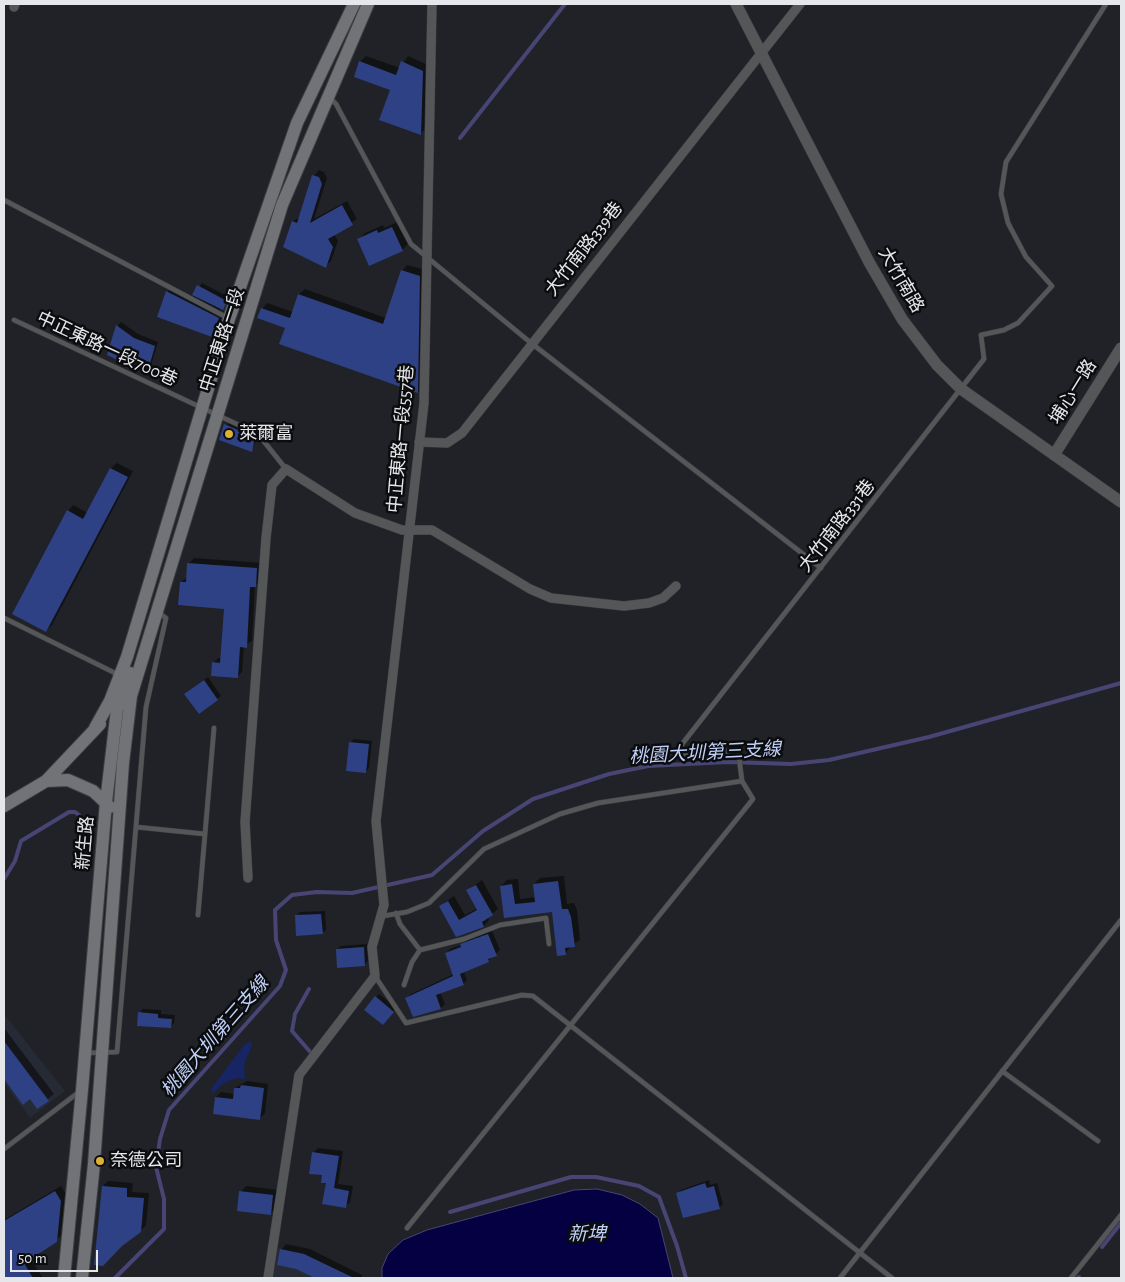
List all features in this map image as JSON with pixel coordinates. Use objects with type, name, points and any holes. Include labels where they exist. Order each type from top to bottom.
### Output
[{"type":"main road","name":"中正東路一段","points":[[94,728],[110,702],[120,676],[230,319],[297,123],[354,4]]},
{"type":"main road","name":"中正東路一段","points":[[119,816],[131,696],[216,415],[282,205],[327,95],[368,4]]},
{"type":"main road","name":"中正東路一段","points":[[106,802],[117,708],[134,662],[143,606]]},
{"type":"main road","name":"中正東路一段","points":[[46,781],[94,728],[131,696]]},
{"type":"main road","points":[[4,806],[46,781],[68,780],[93,791],[106,802]]},
{"type":"main road","name":"新生路","points":[[82,1278],[94,1164],[119,816],[106,802]]},
{"type":"main road","name":"新生路","points":[[64,1278],[106,802]]},
{"type":"street","name":"中正東路一段557巷","points":[[375,976],[372,947],[383,916],[384,905],[376,821],[424,402],[432,4]]},
{"type":"street","name":"大竹南路","points":[[736,4],[762,51],[869,262],[902,319],[937,365],[961,388],[1121,502]]},
{"type":"street","name":"大竹南路339巷","points":[[420,442],[448,443],[462,433],[531,342],[800,4]]},
{"type":"street","name":"埔心一路","points":[[1054,455],[1121,348]]},
{"type":"street","points":[[248,878],[245,822],[266,538],[272,485],[286,470],[355,514],[402,530],[432,530],[522,585],[551,598],[624,606],[649,603],[663,598],[676,586]]},
{"type":"street","points":[[268,1278],[298,1075],[375,976]]},
{"type":"lane","name":"大竹南路331巷","points":[[742,781],[738,750],[687,756],[679,748],[984,360],[981,335],[1004,330],[1018,323],[1052,286],[1026,257],[1008,223],[1000,194],[1006,162],[1106,4]]},
{"type":"lane","points":[[327,95],[336,104],[411,244],[428,260],[531,342],[821,568]]},
{"type":"lane","points":[[4,200],[230,319]]},
{"type":"lane","name":"中正東路一段700巷","points":[[14,320],[258,434],[286,470]]},
{"type":"lane","points":[[85,1053],[117,1052],[146,707],[166,618],[156,611]]},
{"type":"lane","points":[[4,618],[120,676]]},
{"type":"lane","points":[[198,915],[214,728]]},
{"type":"lane","points":[[383,916],[407,912],[429,903],[484,849],[560,814],[598,803],[742,781],[753,799],[572,1026],[407,1228]]},
{"type":"lane","points":[[136,827],[205,834]]},
{"type":"lane","points":[[396,913],[400,924],[420,950]]},
{"type":"lane","points":[[404,985],[412,962],[420,950],[464,939],[500,925],[546,918],[549,944]]},
{"type":"lane","points":[[840,1278],[1121,920]]},
{"type":"lane","points":[[375,976],[406,1023],[522,995],[533,996],[892,1278]]},
{"type":"lane","points":[[1002,1071],[1098,1141]]},
{"type":"lane","points":[[4,1149],[82,1090]]},
{"type":"lane","points":[[1071,1278],[1121,1215]]},
{"type":"shaded area","points":[[4,1014],[65,1091],[30,1118],[4,1083]]},
{"type":"shaded area","points":[[251,1041],[252,1046],[244,1064],[245,1079],[236,1078],[221,1085],[213,1094],[211,1089],[244,1045]]},
{"type":"shaded area","points":[[278,1248],[303,1253],[354,1278],[273,1278]]},
{"type":"water","name":"新埤","points":[[597,1189],[622,1195],[640,1204],[658,1218],[673,1278],[382,1278],[382,1268],[388,1254],[403,1240],[427,1230],[574,1190]]},
{"type":"building","points":[[359,61],[396,75],[401,61],[423,71],[421,135],[379,120],[390,90],[354,77]]},
{"type":"building","points":[[312,175],[319,177],[322,184],[310,223],[342,205],[353,225],[328,239],[333,247],[326,268],[283,247],[292,221],[297,223]]},
{"type":"building","points":[[392,227],[403,251],[369,266],[357,239],[377,230],[378,233]]},
{"type":"building","points":[[401,270],[420,276],[418,393],[279,344],[285,328],[257,318],[261,308],[290,318],[298,294],[383,324]]},
{"type":"building","points":[[197,285],[227,301],[223,310],[192,295]]},
{"type":"building","points":[[166,291],[219,318],[212,337],[157,317]]},
{"type":"building","points":[[116,325],[134,338],[155,346],[149,367],[125,359],[124,363],[107,355]]},
{"type":"building","points":[[224,424],[255,437],[252,452],[219,440]]},
{"type":"building","points":[[110,468],[128,477],[46,632],[12,614],[67,510],[83,519]]},
{"type":"building","points":[[187,563],[257,568],[256,587],[250,587],[247,648],[240,647],[238,678],[211,676],[212,662],[220,663],[224,609],[178,605],[180,582],[186,582]]},
{"type":"building","points":[[204,680],[218,700],[199,714],[184,694]]},
{"type":"building","points":[[349,742],[369,744],[366,773],[346,771]]},
{"type":"building","points":[[558,881],[562,909],[568,909],[571,917],[575,947],[565,948],[566,955],[557,956],[552,912],[504,918],[500,886],[512,884],[515,904],[535,902],[533,884]]},
{"type":"building","points":[[476,885],[493,915],[482,922],[484,927],[456,937],[439,906],[448,901],[459,920],[477,910],[466,890]]},
{"type":"building","points":[[321,914],[323,934],[296,936],[295,915]]},
{"type":"building","points":[[488,934],[497,956],[488,959],[489,962],[460,974],[464,985],[436,995],[441,1009],[413,1017],[405,998],[453,976],[445,953],[461,947],[460,944]]},
{"type":"building","points":[[364,947],[365,966],[337,968],[336,949]]},
{"type":"building","points":[[375,996],[394,1012],[383,1025],[364,1010]]},
{"type":"building","points":[[138,1012],[158,1014],[158,1018],[172,1019],[171,1028],[137,1026]]},
{"type":"building","points":[[4,1041],[49,1101],[37,1109],[30,1099],[23,1105],[4,1079]]},
{"type":"building","points":[[241,1085],[264,1088],[260,1120],[213,1114],[215,1097],[233,1099],[234,1088],[240,1088]]},
{"type":"building","points":[[312,1152],[339,1156],[334,1188],[349,1191],[346,1208],[322,1204],[326,1183],[321,1183],[322,1175],[309,1174]]},
{"type":"building","points":[[705,1183],[707,1188],[714,1186],[720,1209],[683,1218],[676,1193]]},
{"type":"building","points":[[102,1186],[127,1188],[127,1197],[144,1198],[141,1232],[122,1246],[103,1266],[94,1265]]},
{"type":"building","points":[[55,1191],[61,1201],[57,1242],[24,1263],[33,1278],[4,1278],[4,1221]]},
{"type":"building","points":[[239,1191],[273,1195],[271,1215],[237,1211]]},
{"type":"building","points":[[280,1249],[304,1254],[354,1278],[315,1278],[296,1269],[277,1265]]},
{"type":"waterway","points":[[460,138],[565,4]]},
{"type":"waterway","name":"桃園大圳第三支線","points":[[115,1278],[164,1229],[164,1199],[156,1167],[160,1139],[169,1110],[280,986],[286,970],[276,940],[275,910],[292,895],[317,892],[352,893],[432,875],[483,831],[533,799],[609,774],[648,766],[728,762],[791,764],[829,760],[929,737],[1121,683]]},
{"type":"waterway","points":[[4,879],[15,861],[21,841],[69,812],[75,812],[79,815],[84,834]]},
{"type":"waterway","points":[[309,989],[295,1014],[292,1031],[312,1054]]},
{"type":"waterway","points":[[450,1212],[571,1177],[596,1177],[639,1186],[659,1197],[677,1246],[686,1278]]},
{"type":"waterway","points":[[1102,1247],[1121,1223]]},
{"type":"place","name":"萊爾富","points":[[229,434]]},
{"type":"place","name":"奈德公司","points":[[100,1161]]}]
